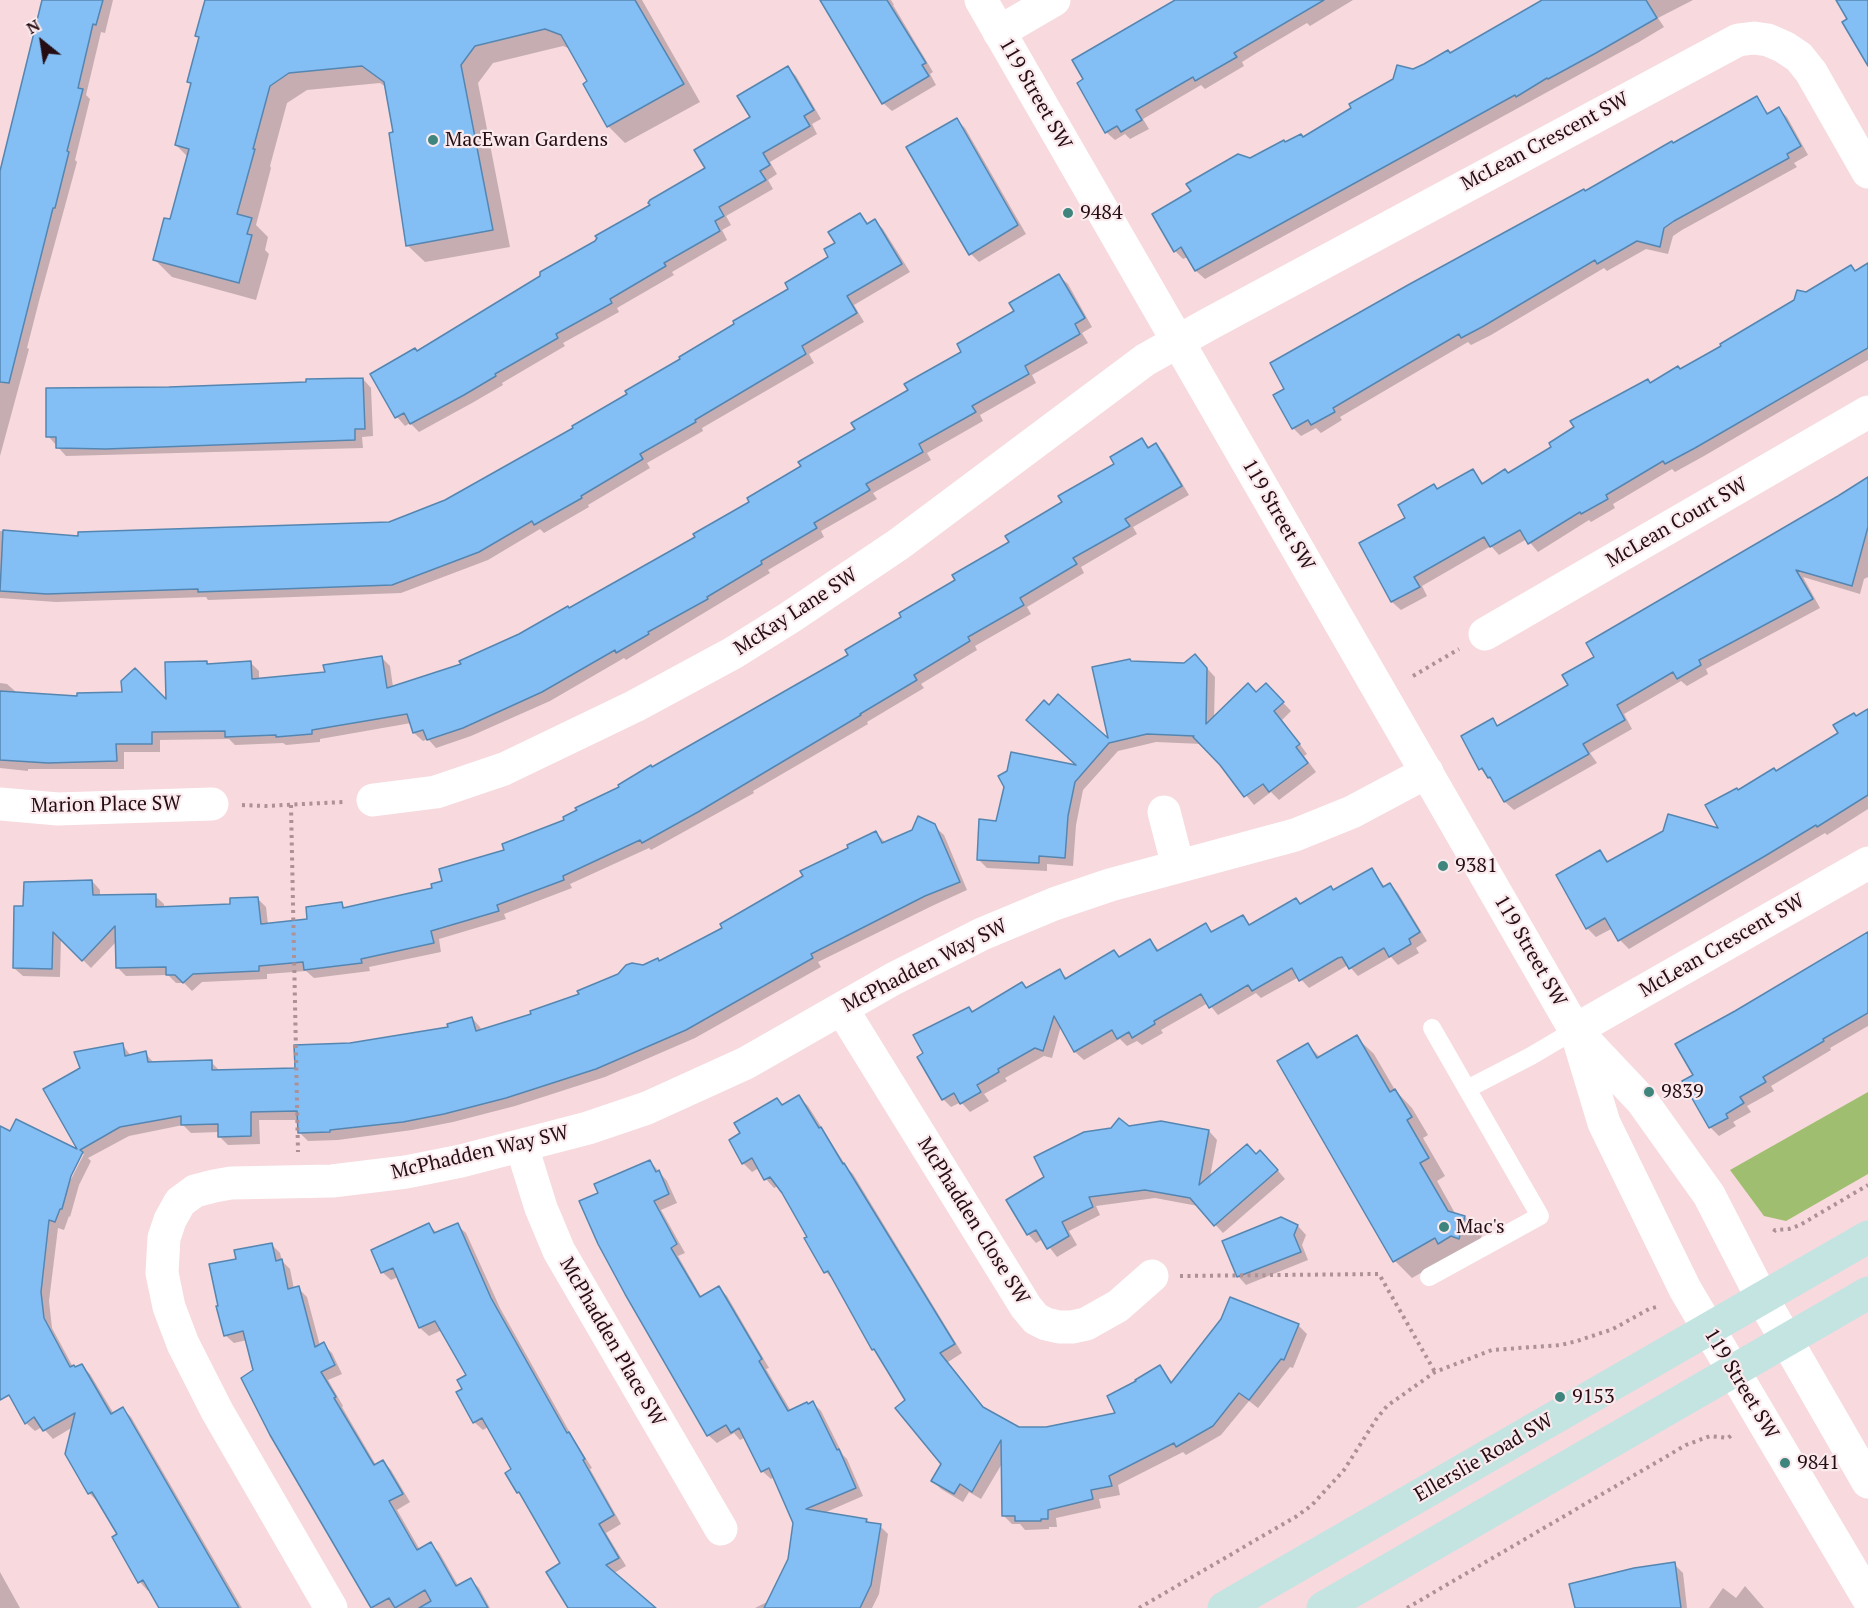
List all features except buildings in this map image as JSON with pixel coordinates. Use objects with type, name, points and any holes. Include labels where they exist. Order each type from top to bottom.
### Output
[{"type":"main road","name":"Ellerslie Road SW","points":[[1224,1608],[1868,1237]]},
{"type":"main road","points":[[1323,1608],[1868,1293]]},
{"type":"street","name":"119 Street SW","points":[[981,0],[1575,1030],[1604,1123],[1685,1289],[1868,1598]]},
{"type":"street","points":[[999,32],[1054,0]]},
{"type":"street","name":"McLean Crescent SW","points":[[1177,342],[1738,40],[1754,38],[1768,40],[1784,46],[1799,57],[1811,72],[1868,172]]},
{"type":"street","name":"McKay Lane SW","points":[[373,800],[436,792],[504,769],[594,727],[733,653],[899,544],[1124,375],[1177,342]]},
{"type":"street","name":"McLean Court SW","points":[[1485,634],[1868,412]]},
{"type":"street","name":"McPhadden Way SW","points":[[332,1608],[198,1377],[169,1307],[162,1273],[164,1238],[170,1220],[180,1202],[195,1191],[231,1183],[332,1181],[406,1172],[522,1147],[627,1115],[699,1086],[746,1063],[937,955],[1018,918],[1110,885],[1257,846],[1332,821],[1372,803],[1427,772]]},
{"type":"street","name":"Marion Place SW","points":[[0,804],[58,809],[212,804]]},
{"type":"street","points":[[1164,812],[1178,866]]},
{"type":"street","name":"McLean Crescent SW","points":[[1575,1030],[1868,863]]},
{"type":"street","name":"McPhadden Close SW","points":[[842,1009],[1026,1307],[1036,1319],[1059,1327],[1086,1324],[1118,1305],[1152,1276]]},
{"type":"street","name":"119 Street SW","points":[[1575,1030],[1642,1101],[1709,1195],[1762,1298],[1868,1482]]},
{"type":"street","name":"McPhadden Place SW","points":[[522,1147],[541,1208],[559,1251],[721,1529]]},
{"type":"lane","points":[[1430,1278],[1540,1216],[1432,1028]]},
{"type":"lane","points":[[1467,1089],[1575,1030]]},
{"type":"path","points":[[1413,676],[1485,634]]},
{"type":"path","points":[[212,804],[291,805],[373,800]]},
{"type":"path","points":[[291,805],[298,1182]]},
{"type":"path","points":[[1774,1232],[1800,1225],[1868,1185]]},
{"type":"path","points":[[1152,1276],[1379,1274],[1435,1372]]},
{"type":"path","points":[[1139,1608],[1312,1505],[1344,1470],[1387,1406],[1435,1372],[1492,1350],[1561,1345],[1577,1341],[1613,1329],[1649,1309],[1660,1306]]},
{"type":"path","points":[[1407,1608],[1686,1445],[1710,1436],[1728,1438],[1736,1431]]},
{"type":"green space","points":[[1868,1092],[1868,1174],[1786,1221],[1764,1216],[1730,1170]]},
{"type":"place","name":"MacEwan Gardens","points":[[433,140]]},
{"type":"place","name":"9484","points":[[1068,213]]},
{"type":"place","name":"9381","points":[[1443,866]]},
{"type":"place","name":"9839","points":[[1649,1092]]},
{"type":"place","name":"Mac's","points":[[1444,1227]]},
{"type":"place","name":"9153","points":[[1560,1397]]},
{"type":"place","name":"9841","points":[[1785,1463]]}]
